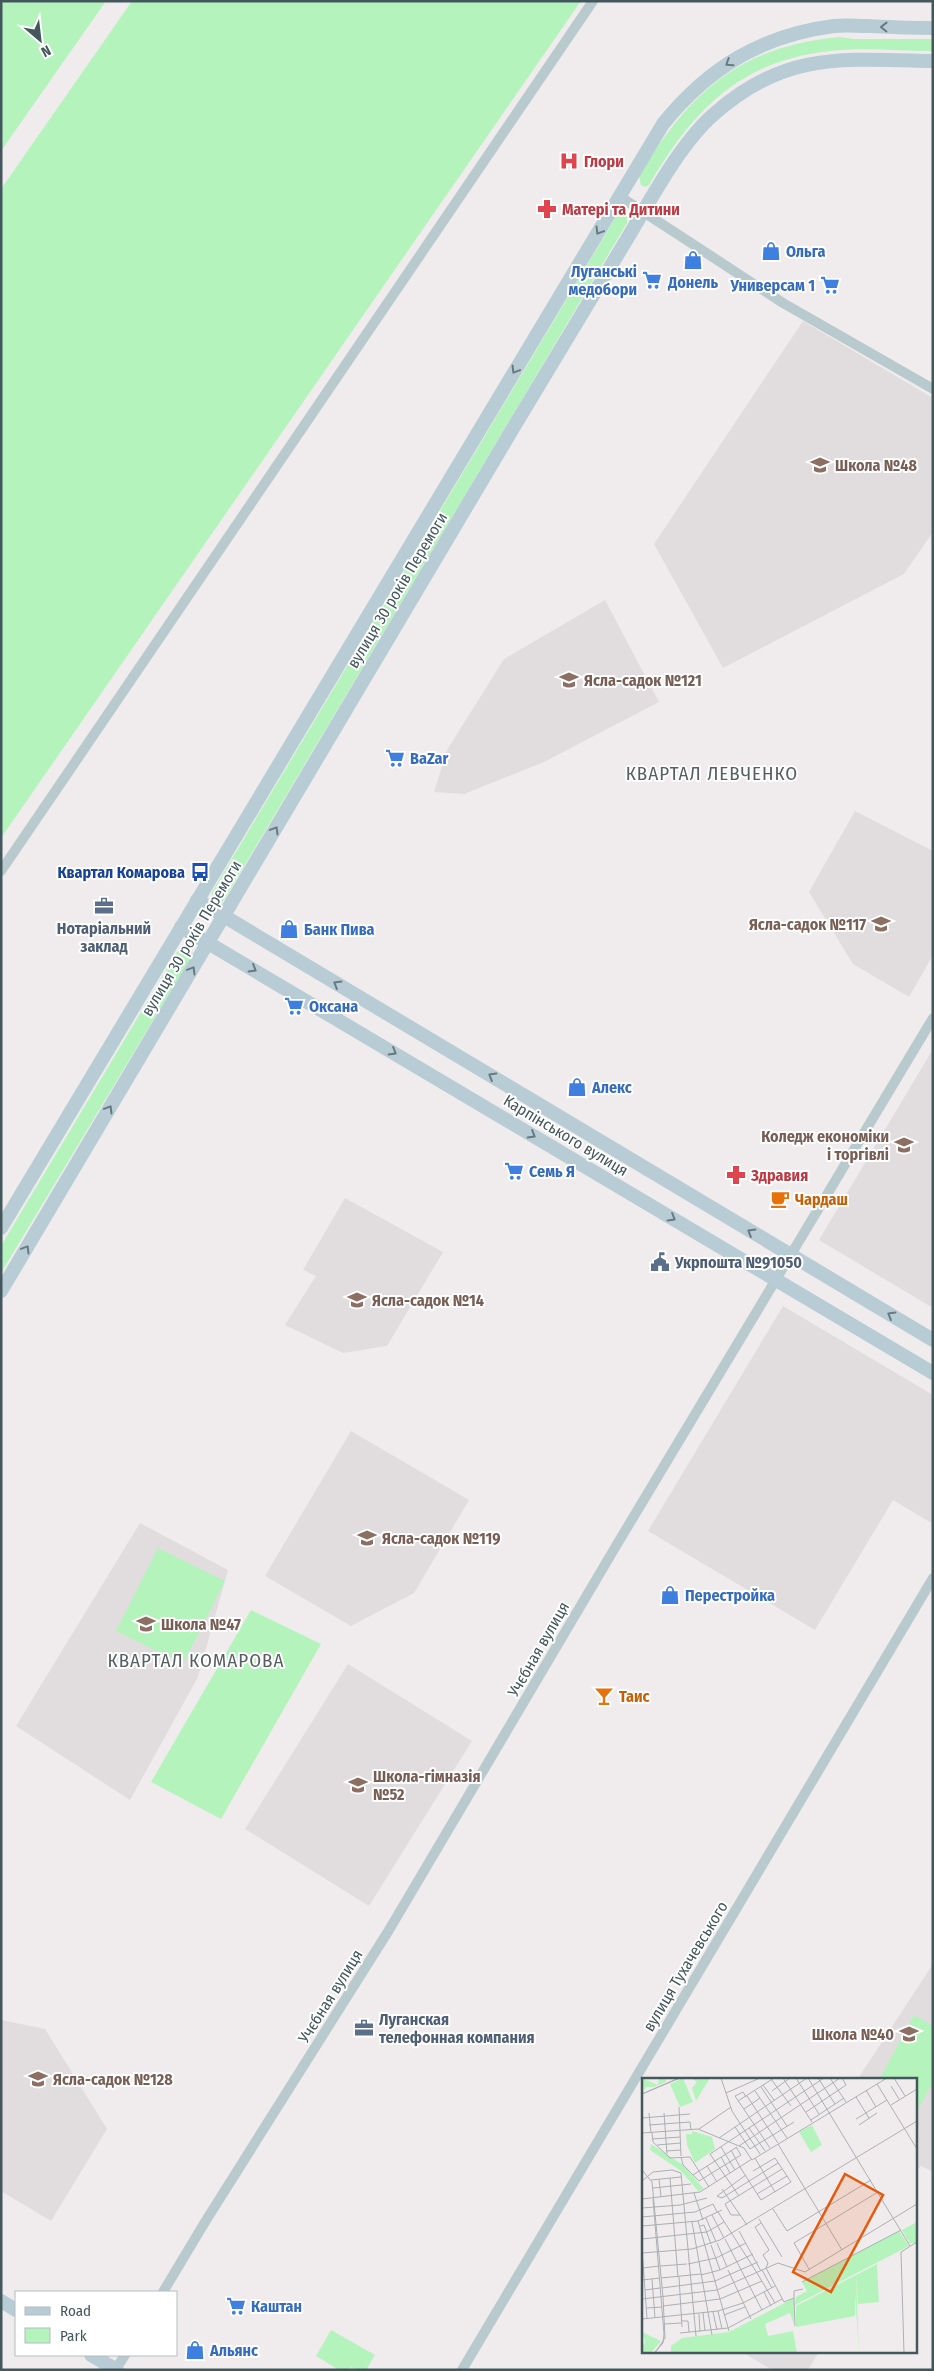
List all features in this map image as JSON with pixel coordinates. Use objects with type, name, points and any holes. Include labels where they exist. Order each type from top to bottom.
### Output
[{"type":"street","points":[[1,871],[593,1]]},
{"type":"street","name":"вулиця 30 років Перемоги","points":[[1,1228],[663,124],[684,98],[711,75],[738,57],[784,35],[835,26],[933,28]]},
{"type":"street","name":"вулиця 30 років Перемоги","points":[[1,1291],[643,212],[689,141],[710,117],[734,98],[776,73],[811,62],[845,58],[933,61]]},
{"type":"street","points":[[619,196],[783,303],[933,389]]},
{"type":"street","name":"Карпінського вулиця","points":[[197,900],[933,1340]]},
{"type":"street","name":"Карпінського вулиця","points":[[181,926],[933,1373]]},
{"type":"street","name":"Учєбная вулиця","points":[[164,2291],[389,1930],[616,1546],[933,1018]]},
{"type":"street","name":"вулиця Тухачевського","points":[[462,2370],[933,1578]]},
{"type":"street","points":[[1,2301],[15,2309]]},
{"type":"street","points":[[93,2356],[116,2370],[125,2356]]},
{"type":"shaded area","name":"Школа №48","points":[[803,321],[933,398],[933,532],[904,574],[723,668],[654,544]]},
{"type":"shaded area","name":"Ясла-садок №121","points":[[605,600],[659,702],[544,762],[464,794],[434,792],[447,750],[504,659]]},
{"type":"shaded area","name":"Ясла-садок №117","points":[[855,811],[933,851],[933,955],[909,997],[853,964],[809,892]]},
{"type":"shaded area","name":"Коледж економіки і торгівлі","points":[[933,1049],[933,1308],[819,1240]]},
{"type":"shaded area","name":"Ясла-садок №14","points":[[345,1198],[443,1252],[387,1346],[343,1353],[285,1325],[316,1276],[303,1270]]},
{"type":"shaded area","points":[[783,1306],[933,1395],[933,1524],[893,1500],[815,1630],[648,1531]]},
{"type":"shaded area","name":"Ясла-садок №119","points":[[351,1431],[469,1500],[414,1593],[351,1626],[265,1576]]},
{"type":"shaded area","name":"Школа №47","points":[[140,1523],[228,1570],[198,1677],[130,1800],[16,1726]]},
{"type":"shaded area","name":"Школа-гімназія №52","points":[[348,1664],[472,1741],[369,1906],[245,1829]]},
{"type":"shaded area","name":"Школа №40","points":[[933,1964],[933,2172],[921,2166],[916,2171],[916,2078],[858,2078]]},
{"type":"shaded area","name":"Ясла-садок №128","points":[[1,2020],[45,2029],[107,2129],[51,2221],[1,2191]]},
{"type":"shaded area","points":[[745,2354],[818,2354],[808,2370],[772,2370]]},
{"type":"green space","points":[[1,1],[106,1],[1,151]]},
{"type":"green space","points":[[132,1],[581,1],[1,838],[1,189]]},
{"type":"green space","points":[[839,37],[854,39],[933,39],[933,51],[869,49],[830,51],[798,57],[770,66],[744,78],[702,112],[683,134],[649,185],[645,187],[641,185],[639,176],[658,146],[698,98],[720,79],[745,63],[772,51],[804,42]]},
{"type":"green space","points":[[620,212],[627,215],[627,223],[224,900],[221,904],[212,902],[212,892]]},
{"type":"green space","points":[[184,946],[191,950],[193,954],[1,1273],[1,1246],[180,947]]},
{"type":"green space","points":[[158,1548],[225,1581],[183,1664],[116,1631]]},
{"type":"green space","points":[[251,1610],[321,1644],[221,1819],[151,1782]]},
{"type":"green space","points":[[914,2015],[933,2026],[933,2082],[916,2113],[916,2078],[880,2078]]},
{"type":"green space","points":[[331,2330],[375,2355],[366,2370],[356,2370],[351,2367],[350,2370],[339,2370],[316,2356]]},
{"type":"place","name":"Глори","points":[[569,161]]},
{"type":"place","name":"Матері та Дитини","points":[[547,209]]},
{"type":"place","name":"Ольга","points":[[771,251]]},
{"type":"place","name":"Донель","points":[[693,260]]},
{"type":"place","name":"Луганські медобори","points":[[652,280]]},
{"type":"place","name":"Универсам 1","points":[[830,285]]},
{"type":"place","name":"Школа №48","points":[[820,465]]},
{"type":"place","name":"Ясла-садок №121","points":[[569,680]]},
{"type":"place","name":"BaZar","points":[[395,758]]},
{"type":"place","name":"Квартал Комарова","points":[[200,872]]},
{"type":"place","name":"Нотаріальний заклад","points":[[104,906]]},
{"type":"place","name":"Ясла-садок №117","points":[[881,924]]},
{"type":"place","name":"Банк Пива","points":[[289,929]]},
{"type":"place","name":"Оксана","points":[[294,1006]]},
{"type":"place","name":"Алекс","points":[[577,1087]]},
{"type":"place","name":"Коледж економіки і торгівлі","points":[[904,1145]]},
{"type":"place","name":"Семь Я","points":[[514,1171]]},
{"type":"place","name":"Здравия","points":[[736,1175]]},
{"type":"place","name":"Чардаш","points":[[780,1199]]},
{"type":"place","name":"Укрпошта №91050","points":[[660,1262]]},
{"type":"place","name":"Ясла-садок №14","points":[[357,1300]]},
{"type":"place","name":"Ясла-садок №119","points":[[367,1538]]},
{"type":"place","name":"Перестройка","points":[[670,1595]]},
{"type":"place","name":"Школа №47","points":[[146,1624]]},
{"type":"place","name":"Таис","points":[[604,1696]]},
{"type":"place","name":"Школа-гімназія №52","points":[[358,1785]]},
{"type":"place","name":"Луганская телефонная компания","points":[[364,2028]]},
{"type":"place","name":"Школа №40","points":[[909,2034]]},
{"type":"place","name":"Ясла-садок №128","points":[[38,2079]]},
{"type":"place","name":"Каштан","points":[[236,2306]]},
{"type":"place","name":"Альянс","points":[[195,2350]]},
{"type":"district","name":"КВАРТАЛ ЛЕВЧЕНКО","points":[[712,773]]},
{"type":"district","name":"КВАРТАЛ КОМАРОВА","points":[[196,1660]]}]
